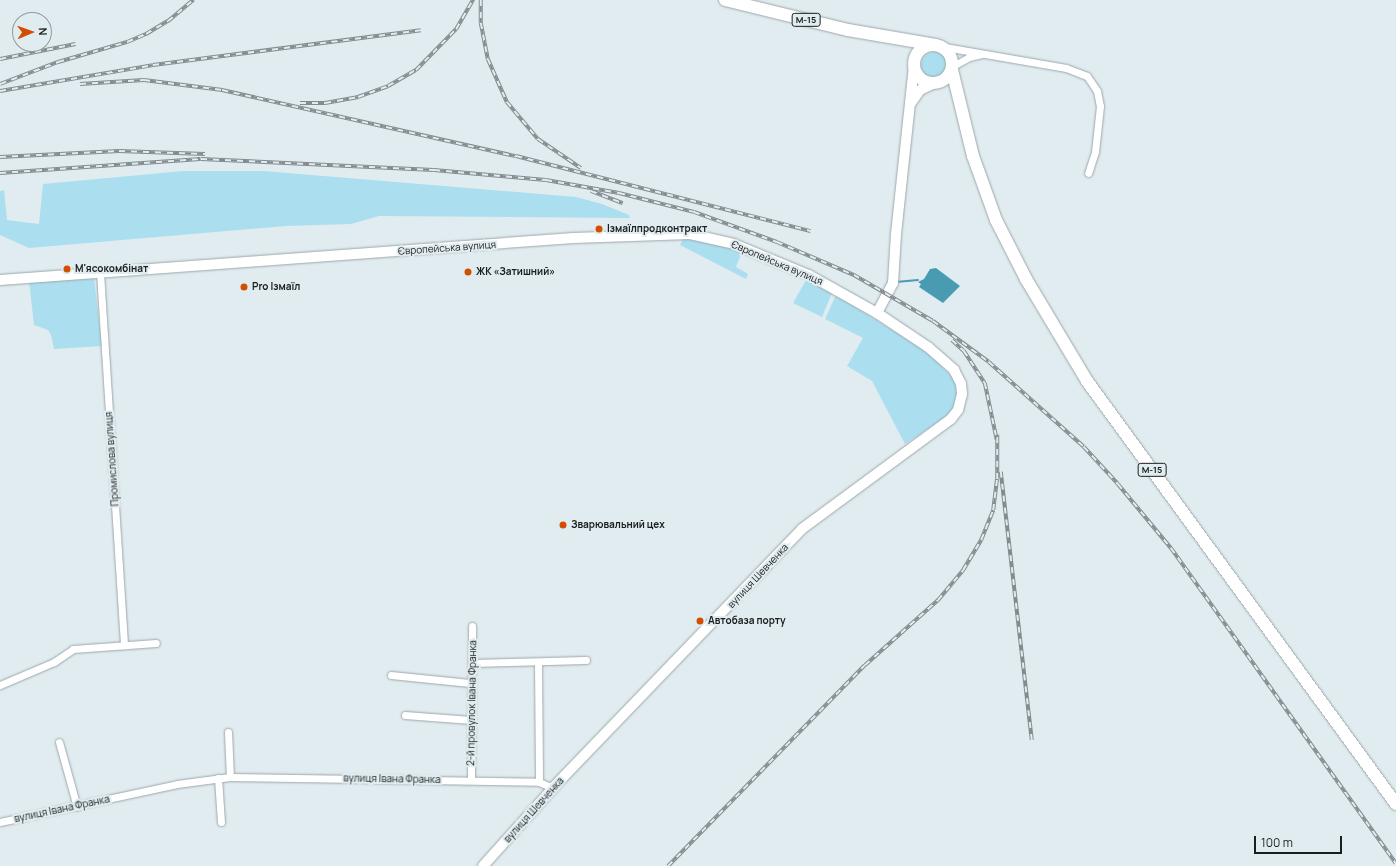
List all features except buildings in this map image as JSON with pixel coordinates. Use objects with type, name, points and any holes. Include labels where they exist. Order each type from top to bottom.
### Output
[{"type":"highway","name":"М-15","points":[[725,0],[887,37],[938,45],[949,52],[960,108],[973,156],[996,220],[1026,279],[1087,381],[1396,804]]},
{"type":"highway","name":"М-15","points":[[887,37],[904,45],[922,80],[949,91],[960,108]]},
{"type":"highway","points":[[914,64],[921,49],[938,45]]},
{"type":"highway","points":[[934,84],[946,79],[952,68]]},
{"type":"main road","points":[[877,313],[893,283],[896,234],[914,64]]},
{"type":"main road","points":[[909,109],[915,96],[934,84]]},
{"type":"main road","name":"Європейська вулиця","points":[[0,280],[580,238],[682,234],[713,238],[746,248],[809,275],[877,313]]},
{"type":"main road","name":"вулиця Шевченка","points":[[482,866],[553,788],[802,529],[926,438],[958,410],[962,394],[961,384],[954,370],[928,347],[877,313]]},
{"type":"street","points":[[938,45],[1066,68],[1087,76],[1097,91],[1100,106],[1095,152],[1088,173]]},
{"type":"street","points":[[952,68],[969,57],[988,54]]},
{"type":"street","name":"Промислова вулиця","points":[[100,273],[124,645]]},
{"type":"street","name":"2-й провулок Івана Франка","points":[[471,780],[470,683],[472,663],[472,626]]},
{"type":"street","points":[[0,685],[54,662],[73,649],[156,643]]},
{"type":"street","points":[[472,663],[538,663],[586,660]]},
{"type":"street","points":[[538,663],[538,782]]},
{"type":"street","points":[[391,675],[470,683]]},
{"type":"street","points":[[405,715],[471,720]]},
{"type":"street","points":[[228,732],[230,777]]},
{"type":"street","points":[[59,742],[77,807]]},
{"type":"street","name":"вулиця Івана Франка","points":[[0,822],[77,807],[177,784],[230,777],[538,782],[553,788]]},
{"type":"street","points":[[218,778],[221,822]]},
{"type":"shaded area","points":[[934,52],[943,56],[947,65],[943,74],[934,78],[925,74],[921,65],[925,56]]},
{"type":"shaded area","points":[[183,171],[263,171],[576,197],[602,204],[629,215],[630,218],[379,216],[351,224],[286,226],[29,248],[0,235],[0,191],[4,190],[7,220],[39,224],[43,184]]},
{"type":"shaded area","points":[[683,239],[720,243],[742,252],[736,267],[748,274],[746,279],[680,245]]},
{"type":"shaded area","points":[[936,268],[960,286],[943,303],[919,287],[921,284],[918,282],[924,279],[930,269]]},
{"type":"shaded area","points":[[94,278],[102,346],[54,349],[51,335],[48,330],[34,325],[29,281]]},
{"type":"shaded area","points":[[806,280],[832,293],[822,317],[793,303]]},
{"type":"shaded area","points":[[838,296],[927,352],[954,379],[958,388],[956,405],[948,416],[905,444],[872,381],[847,366],[863,338],[825,319],[835,297]]},
{"type":"waterway","points":[[896,282],[918,280]]},
{"type":"railway","points":[[0,84],[58,62],[127,42],[146,34],[168,21],[193,0]]},
{"type":"railway","points":[[300,103],[325,103],[358,97],[388,86],[416,70],[456,29],[473,0]]},
{"type":"railway","points":[[481,0],[481,23],[488,59],[507,102],[538,139],[581,168]]},
{"type":"railway","points":[[0,91],[153,65],[421,30]]},
{"type":"railway","points":[[0,59],[76,44]]},
{"type":"railway","points":[[80,84],[144,80],[222,90],[516,156],[811,231]]},
{"type":"railway","points":[[0,157],[119,151],[205,154]]},
{"type":"railway","points":[[0,173],[201,159],[434,170],[546,180],[619,193],[694,212],[777,242],[854,275],[933,321],[989,362],[1084,447],[1118,484],[1171,548],[1396,863]]},
{"type":"railway","points":[[591,191],[623,203]]},
{"type":"railway","points":[[952,340],[964,351],[985,383],[997,440]]},
{"type":"railway","points":[[668,866],[865,665],[938,600],[963,570],[981,540],[993,510],[997,479],[997,435]]},
{"type":"railway","points":[[1001,472],[1032,740]]},
{"type":"place","name":"Ізмаїлпродконтракт","points":[[599,229]]},
{"type":"place","name":"М'ясокомбінат","points":[[67,269]]},
{"type":"place","name":"ЖК «Затишний»","points":[[468,272]]},
{"type":"place","name":"Pro Ізмаїл","points":[[244,287]]},
{"type":"place","name":"Зварювальний цех","points":[[563,525]]},
{"type":"place","name":"Автобаза порту","points":[[700,621]]}]
